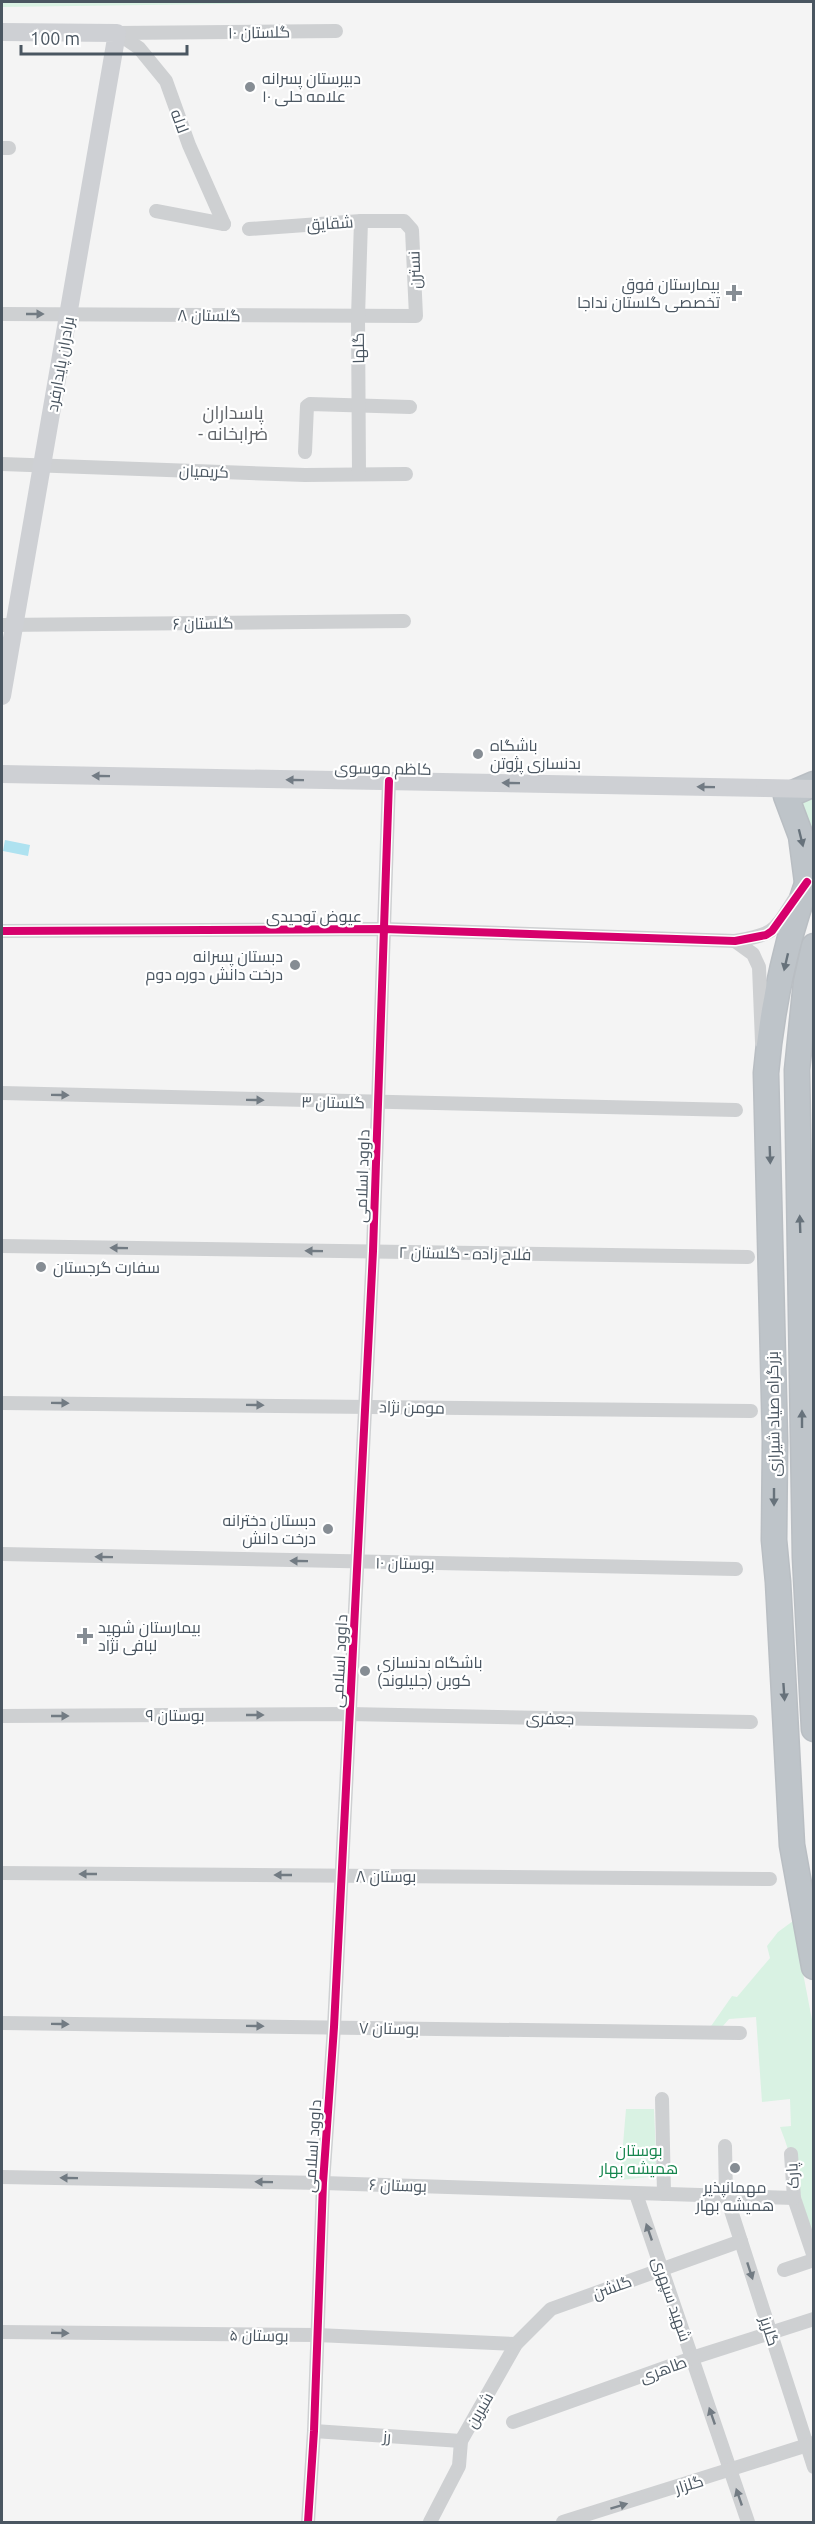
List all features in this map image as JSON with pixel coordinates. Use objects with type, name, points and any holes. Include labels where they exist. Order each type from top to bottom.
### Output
[{"type":"highway","points":[[810,874],[801,836],[786,796],[813,784]]},
{"type":"highway","name":"بزرگراه صیاد شیرازی","points":[[810,874],[770,1028],[766,1073],[775,1441],[774,1539],[792,1845],[813,1967]]},
{"type":"highway","name":"بزرگراه صیاد شیرازی","points":[[813,946],[808,1006],[797,1070],[805,1557],[813,1729]]},
{"type":"main road","name":"گلستان ۱۰","points":[[2,32],[117,33]]},
{"type":"main road","name":"برادران پایدارفرد","points":[[2,696],[7,625],[43,465],[117,33]]},
{"type":"main road","name":"کاظم موسوی","points":[[2,774],[813,789]]},
{"type":"street","name":"گلستان ۱۰","points":[[117,33],[336,31]]},
{"type":"street","name":"لاله","points":[[117,33],[139,48],[166,81],[189,146],[224,224],[156,211]]},
{"type":"street","name":"شقایق","points":[[249,229],[361,221],[404,221],[410,224]]},
{"type":"street","name":"گلها","points":[[359,474],[358,317],[361,221]]},
{"type":"street","name":"نسترن","points":[[410,224],[416,316]]},
{"type":"street","name":"گلستان ۸","points":[[2,314],[416,316]]},
{"type":"street","points":[[305,452],[307,406],[310,404],[410,407]]},
{"type":"street","name":"کریمیان","points":[[2,464],[406,474]]},
{"type":"street","name":"گلستان ۶","points":[[7,625],[404,621]]},
{"type":"street","name":"داوود اسلامی","points":[[308,2523],[314,2431],[322,2183],[334,2027],[373,1251],[389,781]]},
{"type":"street","name":"عیوض توحیدی","points":[[2,931],[383,929],[735,941],[766,935],[772,931],[810,874]]},
{"type":"street","points":[[735,941],[753,954],[759,967],[759,1024],[766,1073]]},
{"type":"street","name":"گلستان ۳","points":[[2,1094],[736,1110]]},
{"type":"street","name":"فلاح زاده - گلستان ۲","points":[[2,1246],[748,1257]]},
{"type":"street","name":"مومن نژاد","points":[[2,1403],[751,1411]]},
{"type":"street","name":"بوستان ۱۰","points":[[2,1554],[736,1569]]},
{"type":"street","name":"بوستان ۹","points":[[2,1716],[349,1714]]},
{"type":"street","name":"جعفری","points":[[349,1714],[751,1722]]},
{"type":"street","name":"بوستان ۸","points":[[2,1873],[770,1879]]},
{"type":"street","name":"بوستان ۷","points":[[2,2023],[740,2032]]},
{"type":"street","points":[[662,2099],[664,2194]]},
{"type":"street","name":"گلریز","points":[[725,2146],[726,2195],[810,2445],[813,2467]]},
{"type":"street","name":"پارک","points":[[791,2154],[794,2198],[813,2259]]},
{"type":"street","name":"بوستان ۶","points":[[2,2177],[322,2183],[794,2198]]},
{"type":"street","name":"شهید سپهری","points":[[636,2194],[748,2523]]},
{"type":"street","name":"گلشن","points":[[551,2309],[741,2241]]},
{"type":"street","points":[[784,2270],[813,2259]]},
{"type":"street","name":"شیرین","points":[[430,2523],[459,2466],[460,2441],[516,2344],[551,2309]]},
{"type":"street","name":"طاهری","points":[[513,2422],[692,2358],[813,2319]]},
{"type":"street","name":"بوستان ۵","points":[[2,2332],[317,2335],[516,2344]]},
{"type":"street","name":"رز","points":[[314,2431],[460,2441]]},
{"type":"street","name":"گلزار","points":[[563,2523],[810,2445]]},
{"type":"green space","points":[[2,2],[362,2],[2,7]]},
{"type":"green space","points":[[813,798],[813,835],[806,849],[795,802]]},
{"type":"green space","points":[[793,1921],[813,2025],[813,2241],[790,2155],[780,2127],[791,2126],[790,2099],[762,2102],[756,2017],[729,2019],[723,2026],[709,2029],[732,1996],[737,1997],[770,1958],[767,1946],[778,1932]]},
{"type":"green space","name":"بوستان همیشه بهار","points":[[626,2109],[654,2109],[657,2176],[620,2180]]},
{"type":"water","points":[[5,840],[30,845],[28,856],[3,851]]},
{"type":"cycle path","points":[[308,2522],[314,2431],[323,2183],[334,2027],[373,1251],[389,781]]},
{"type":"cycle path","points":[[2,931],[383,929],[735,941],[766,935],[772,931],[807,882]]},
{"type":"place","name":"دبیرستان پسرانه علامه حلی ۱۰","points":[[250,87]]},
{"type":"place","name":"بیمارستان فوق تخصصی گلستان نداجا","points":[[734,293]]},
{"type":"place","name":"باشگاه بدنسازی پژوتن","points":[[478,754]]},
{"type":"place","name":"دبستان پسرانه درخت دانش دوره دوم","points":[[295,965]]},
{"type":"place","name":"سفارت گرجستان","points":[[41,1267]]},
{"type":"place","name":"دبستان دخترانه درخت دانش","points":[[328,1529]]},
{"type":"place","name":"بیمارستان شهید لبافی نژاد","points":[[85,1636]]},
{"type":"place","name":"باشگاه بدنسازی کوبن (جلیلوند)","points":[[365,1671]]},
{"type":"place","name":"مهمانپذیر همیشه بهار","points":[[735,2168]]},
{"type":"district","name":"پاسداران - ضرابخانه","points":[[233,423]]}]
